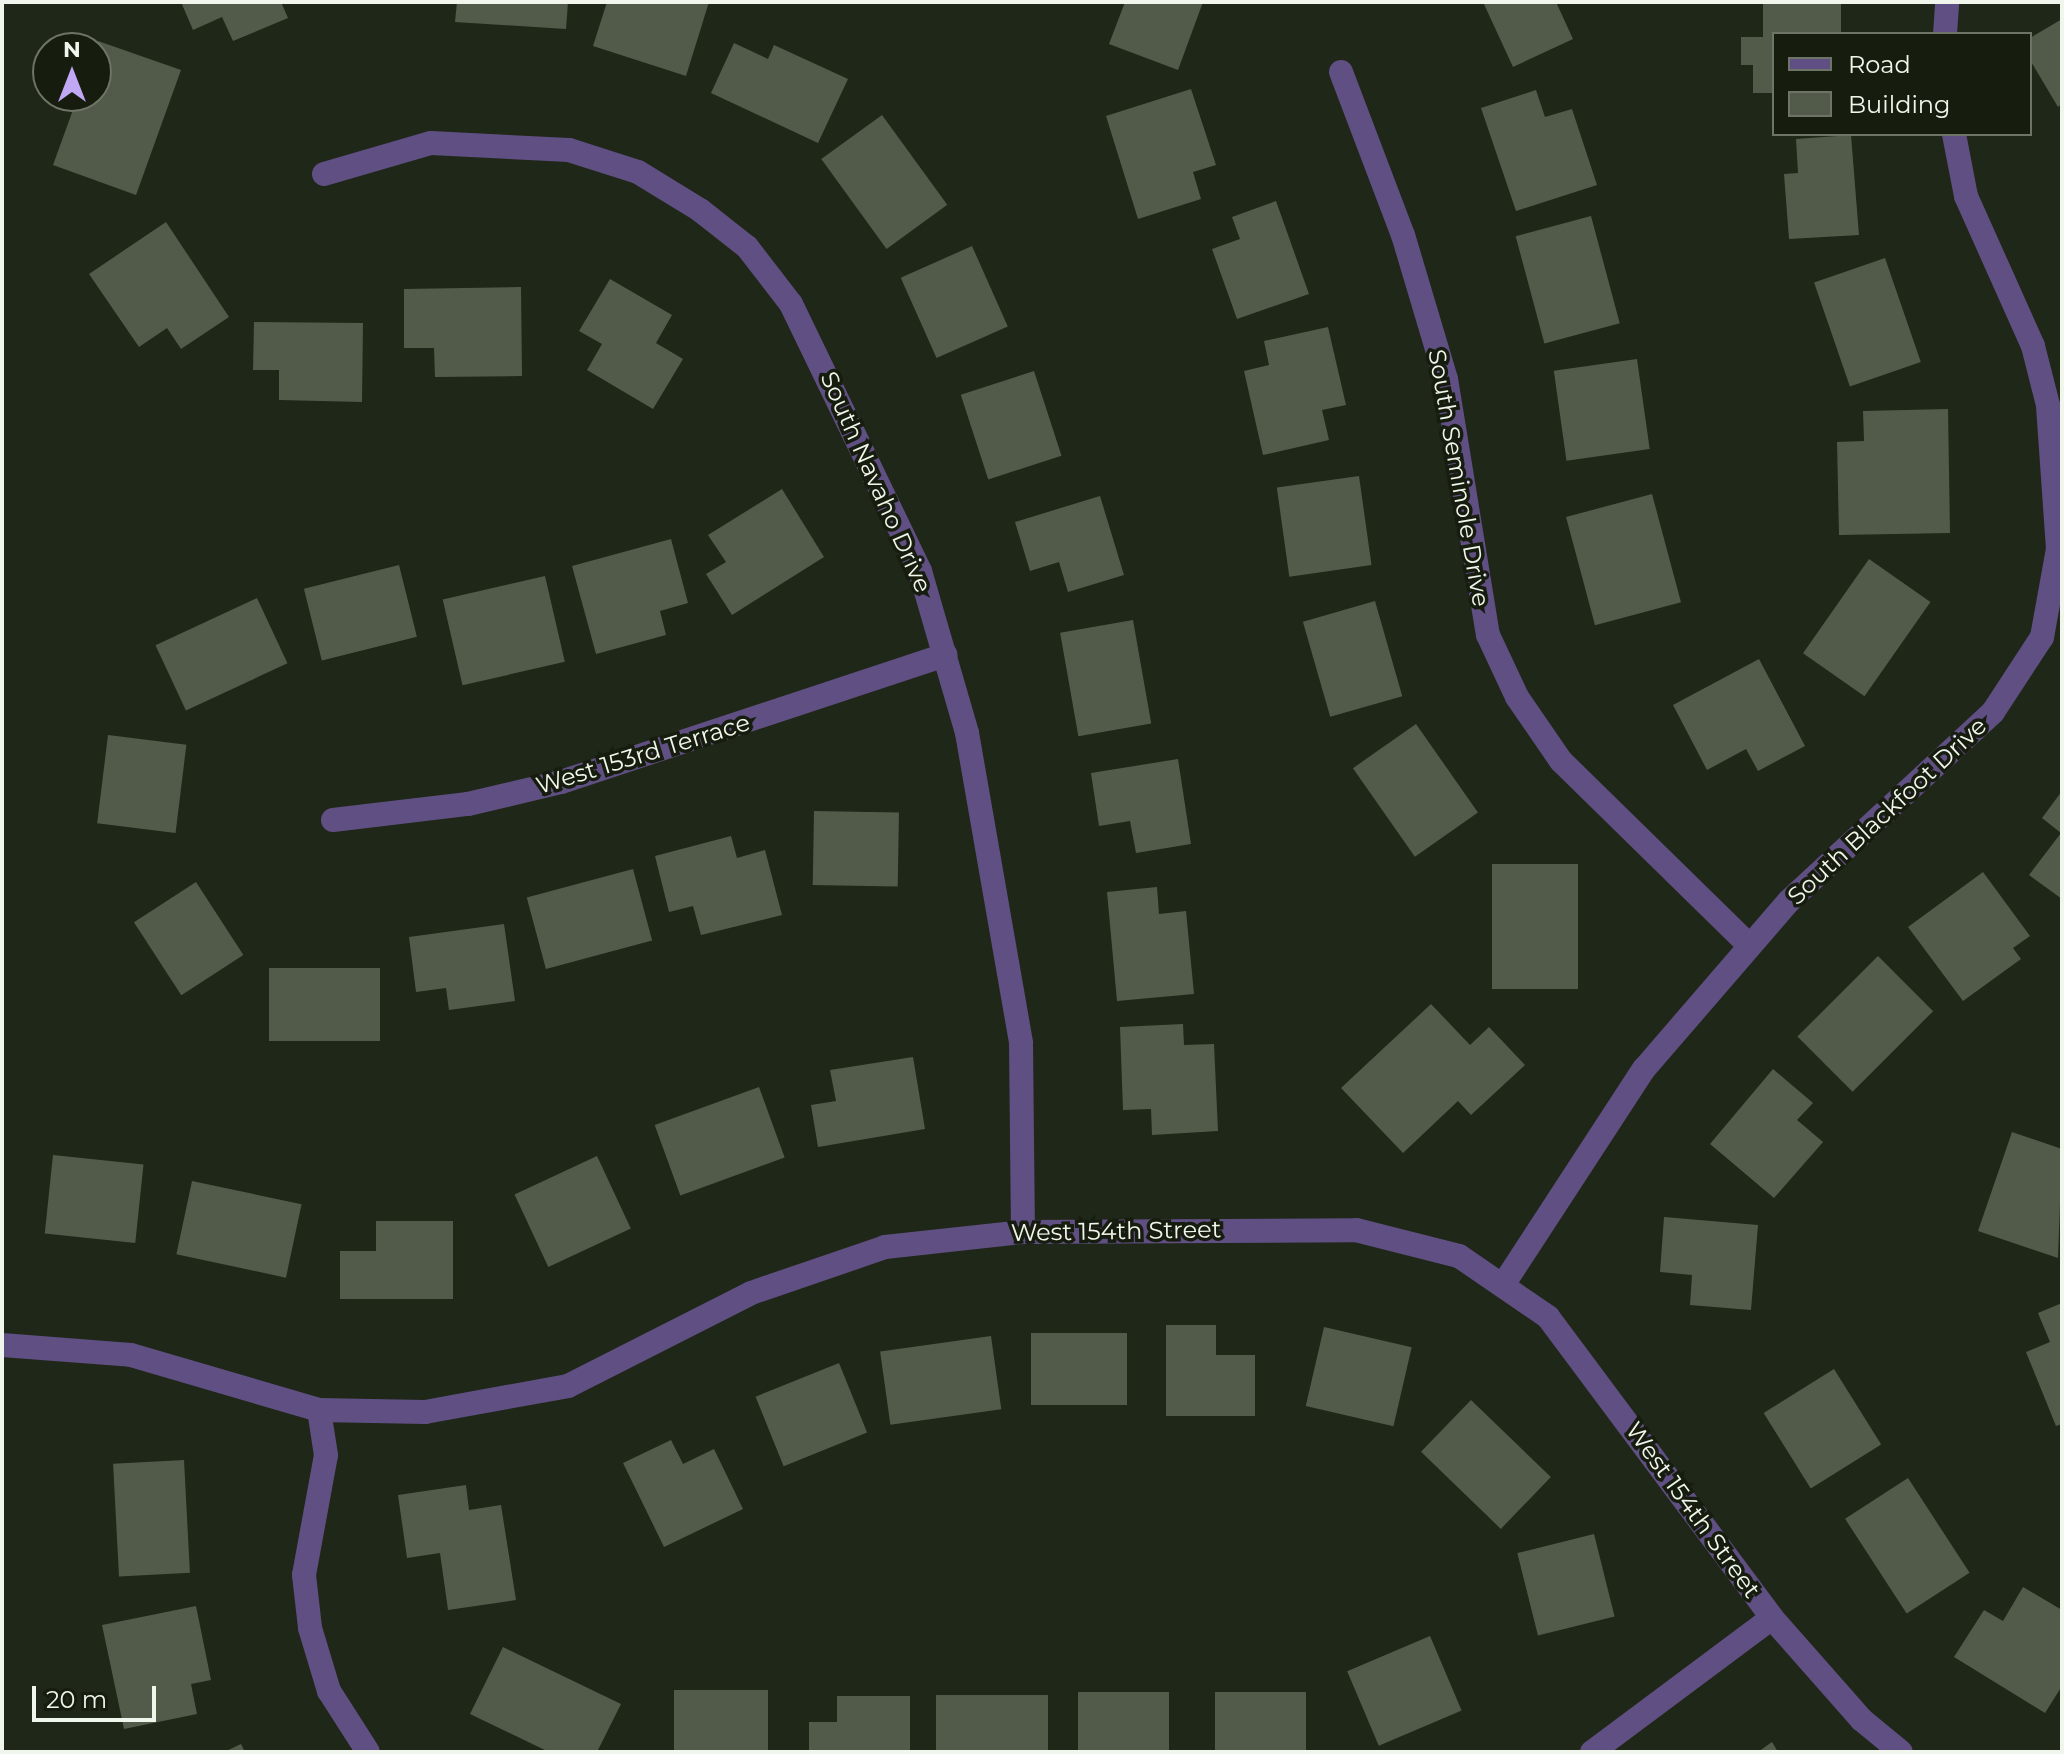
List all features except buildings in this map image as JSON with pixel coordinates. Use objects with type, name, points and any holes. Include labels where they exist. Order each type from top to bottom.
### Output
[{"type":"street","points":[[1945,32],[1947,2]]},
{"type":"street","name":"South Seminole Drive","points":[[1341,72],[1403,235],[1446,379],[1488,635],[1517,697],[1561,761],[1748,944]]},
{"type":"street","name":"South Blackfoot Drive","points":[[1503,1285],[1611,1113],[1748,944],[1993,712],[2042,637],[2060,549],[2048,405],[2033,346],[1966,196],[1954,136]]},
{"type":"street","name":"South Navaho Drive","points":[[324,174],[431,143],[502,142],[569,150],[638,172],[700,210],[747,247],[791,304],[920,571],[946,655],[988,825],[1021,1043],[1023,1232]]},
{"type":"street","name":"West 153rd Terrace","points":[[333,820],[468,804],[561,782],[946,655]]},
{"type":"street","name":"West 154th Street","points":[[2,1345],[131,1355],[319,1410],[425,1412],[568,1386],[816,1267],[913,1242],[1023,1232],[1356,1230],[1459,1256],[1548,1317],[1772,1618],[1862,1720],[1901,1752]]},
{"type":"street","points":[[319,1410],[326,1455],[304,1575],[310,1628],[329,1691],[368,1752]]},
{"type":"street","points":[[1592,1752],[1772,1618]]}]
